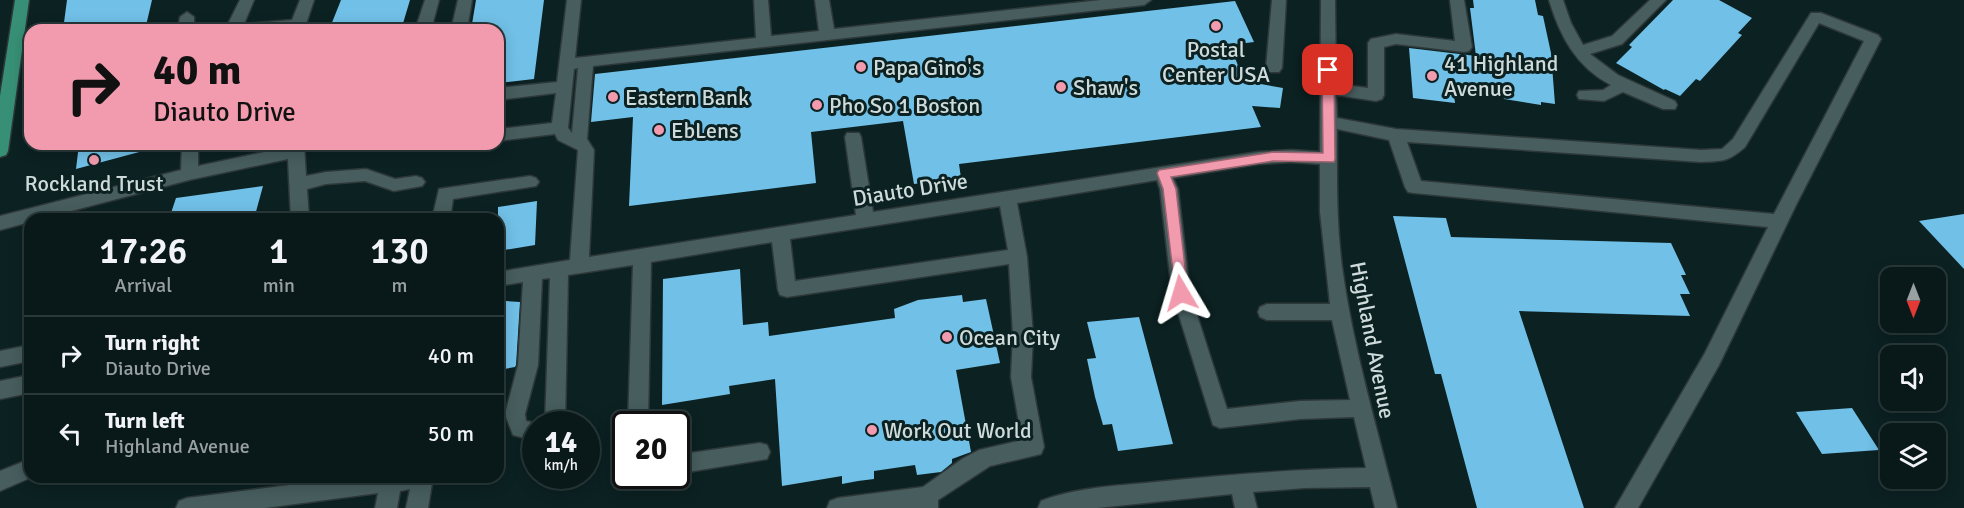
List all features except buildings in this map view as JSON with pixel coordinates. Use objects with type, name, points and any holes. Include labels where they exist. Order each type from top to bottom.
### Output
[{"type":"main road","points":[[0,151],[5,84],[22,0]]},
{"type":"street","points":[[237,24],[247,0]]},
{"type":"street","points":[[298,24],[307,0]]},
{"type":"street","points":[[425,24],[432,0]]},
{"type":"street","points":[[460,24],[465,0]]},
{"type":"street","points":[[574,0],[560,128],[564,136],[584,144],[586,150],[579,266]]},
{"type":"street","points":[[761,0],[764,42]]},
{"type":"street","points":[[822,0],[827,35]]},
{"type":"street","points":[[568,64],[1144,0]]},
{"type":"street","points":[[1274,68],[1279,0]]},
{"type":"street","name":"Highland Avenue","points":[[1328,0],[1330,228],[1339,312],[1386,508]]},
{"type":"street","points":[[1329,89],[1376,95],[1376,43],[1396,39],[1464,47],[1457,0]]},
{"type":"street","points":[[1556,0],[1562,25],[1580,51],[1603,75],[1620,85],[1669,105]]},
{"type":"street","points":[[1580,51],[1617,40],[1659,0]]},
{"type":"street","points":[[1329,122],[1396,135],[1701,156],[1726,155],[1739,144],[1816,16],[1873,39],[1779,221],[1712,359],[1626,508]]},
{"type":"street","points":[[579,141],[586,62]]},
{"type":"street","points":[[1585,95],[1606,95],[1612,93],[1620,85]]},
{"type":"street","points":[[504,93],[564,87]]},
{"type":"street","points":[[504,134],[560,128]]},
{"type":"street","points":[[1396,135],[1414,187],[1779,221]]},
{"type":"street","points":[[853,137],[866,221]]},
{"type":"street","points":[[189,150],[189,174]]},
{"type":"street","points":[[39,213],[284,150]]},
{"type":"street","points":[[296,150],[299,213]]},
{"type":"street","name":"Diauto Drive","points":[[504,278],[1273,156],[1309,156],[1329,159]]},
{"type":"street","points":[[1163,173],[1169,189],[1181,293],[1220,419],[1300,410],[1361,408]]},
{"type":"street","points":[[297,185],[326,178],[366,175],[394,185],[416,182]]},
{"type":"street","points":[[442,213],[445,194],[530,182]]},
{"type":"street","points":[[838,508],[927,502],[969,466],[986,457],[1034,447],[1021,377],[1023,336],[1018,257],[1015,228],[1007,198]]},
{"type":"street","points":[[0,223],[24,217]]},
{"type":"street","points":[[780,234],[787,290],[1000,257],[1018,257]]},
{"type":"street","points":[[638,411],[642,256]]},
{"type":"street","points":[[555,411],[559,270]]},
{"type":"street","points":[[522,429],[516,424],[515,415],[516,401],[528,365],[533,274]]},
{"type":"street","points":[[1267,312],[1339,312]]},
{"type":"street","points":[[0,359],[24,354]]},
{"type":"street","points":[[0,390],[24,385]]},
{"type":"street","points":[[690,463],[760,452]]},
{"type":"street","points":[[0,481],[24,471]]},
{"type":"street","points":[[1049,508],[1072,501],[1240,483],[1304,478],[1378,477]]},
{"type":"street","points":[[187,508],[383,483]]},
{"type":"street","points":[[386,508],[391,483]]},
{"type":"street","points":[[417,508],[422,483]]},
{"type":"street","points":[[1240,483],[1246,508]]},
{"type":"place","name":"Postal Center USA","points":[[1216,26]]},
{"type":"place","name":"Papa Gino's","points":[[861,67]]},
{"type":"place","name":"41 Highland Avenue","points":[[1432,76]]},
{"type":"place","name":"Shaw's","points":[[1061,87]]},
{"type":"place","name":"Eastern Bank","points":[[613,97]]},
{"type":"place","name":"Pho So 1 Boston","points":[[817,105]]},
{"type":"place","name":"EbLens","points":[[659,130]]},
{"type":"place","name":"Rockland Trust","points":[[94,160]]},
{"type":"place","name":"Ocean City","points":[[947,337]]},
{"type":"place","name":"Work Out World","points":[[872,430]]},
{"type":"route","points":[[1181,293],[1169,189],[1163,173],[1273,156],[1309,156],[1329,159],[1328,70]]}]
